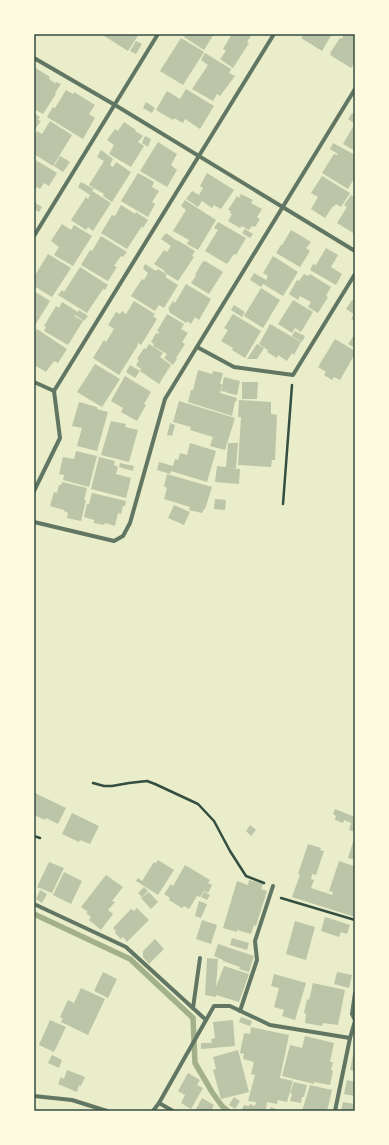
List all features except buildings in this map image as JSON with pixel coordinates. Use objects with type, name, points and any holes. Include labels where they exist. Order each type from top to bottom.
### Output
[{"type":"street","points":[[34,236],[158,34]]},
{"type":"street","points":[[34,491],[60,438],[54,391],[274,34]]},
{"type":"street","points":[[34,58],[115,105],[355,251]]},
{"type":"street","points":[[34,522],[114,542],[123,536],[130,523],[165,399],[355,89]]},
{"type":"street","points":[[198,346],[234,367],[293,375],[355,274]]},
{"type":"street","points":[[34,382],[54,391]]},
{"type":"street","points":[[240,1010],[257,960],[255,941],[274,886]]},
{"type":"street","points":[[34,904],[126,948],[206,1020]]},
{"type":"street","points":[[193,1008],[200,958]]},
{"type":"street","points":[[335,1111],[355,1020],[352,1014],[355,993]]},
{"type":"street","points":[[153,1111],[214,1006],[230,1006],[270,1025],[350,1038]]},
{"type":"street","points":[[34,1096],[72,1100],[107,1111]]},
{"type":"street","points":[[159,1103],[174,1111]]},
{"type":"path","points":[[284,504],[293,375]]},
{"type":"path","points":[[93,783],[104,786],[112,786],[129,782],[147,781],[198,804],[214,821],[230,851],[246,876],[274,886]]},
{"type":"path","points":[[34,836],[40,838]]},
{"type":"path","points":[[271,894],[355,920]]},
{"type":"waterway","points":[[34,914],[130,959],[193,1018],[195,1063],[212,1092],[222,1106],[228,1111]]}]
